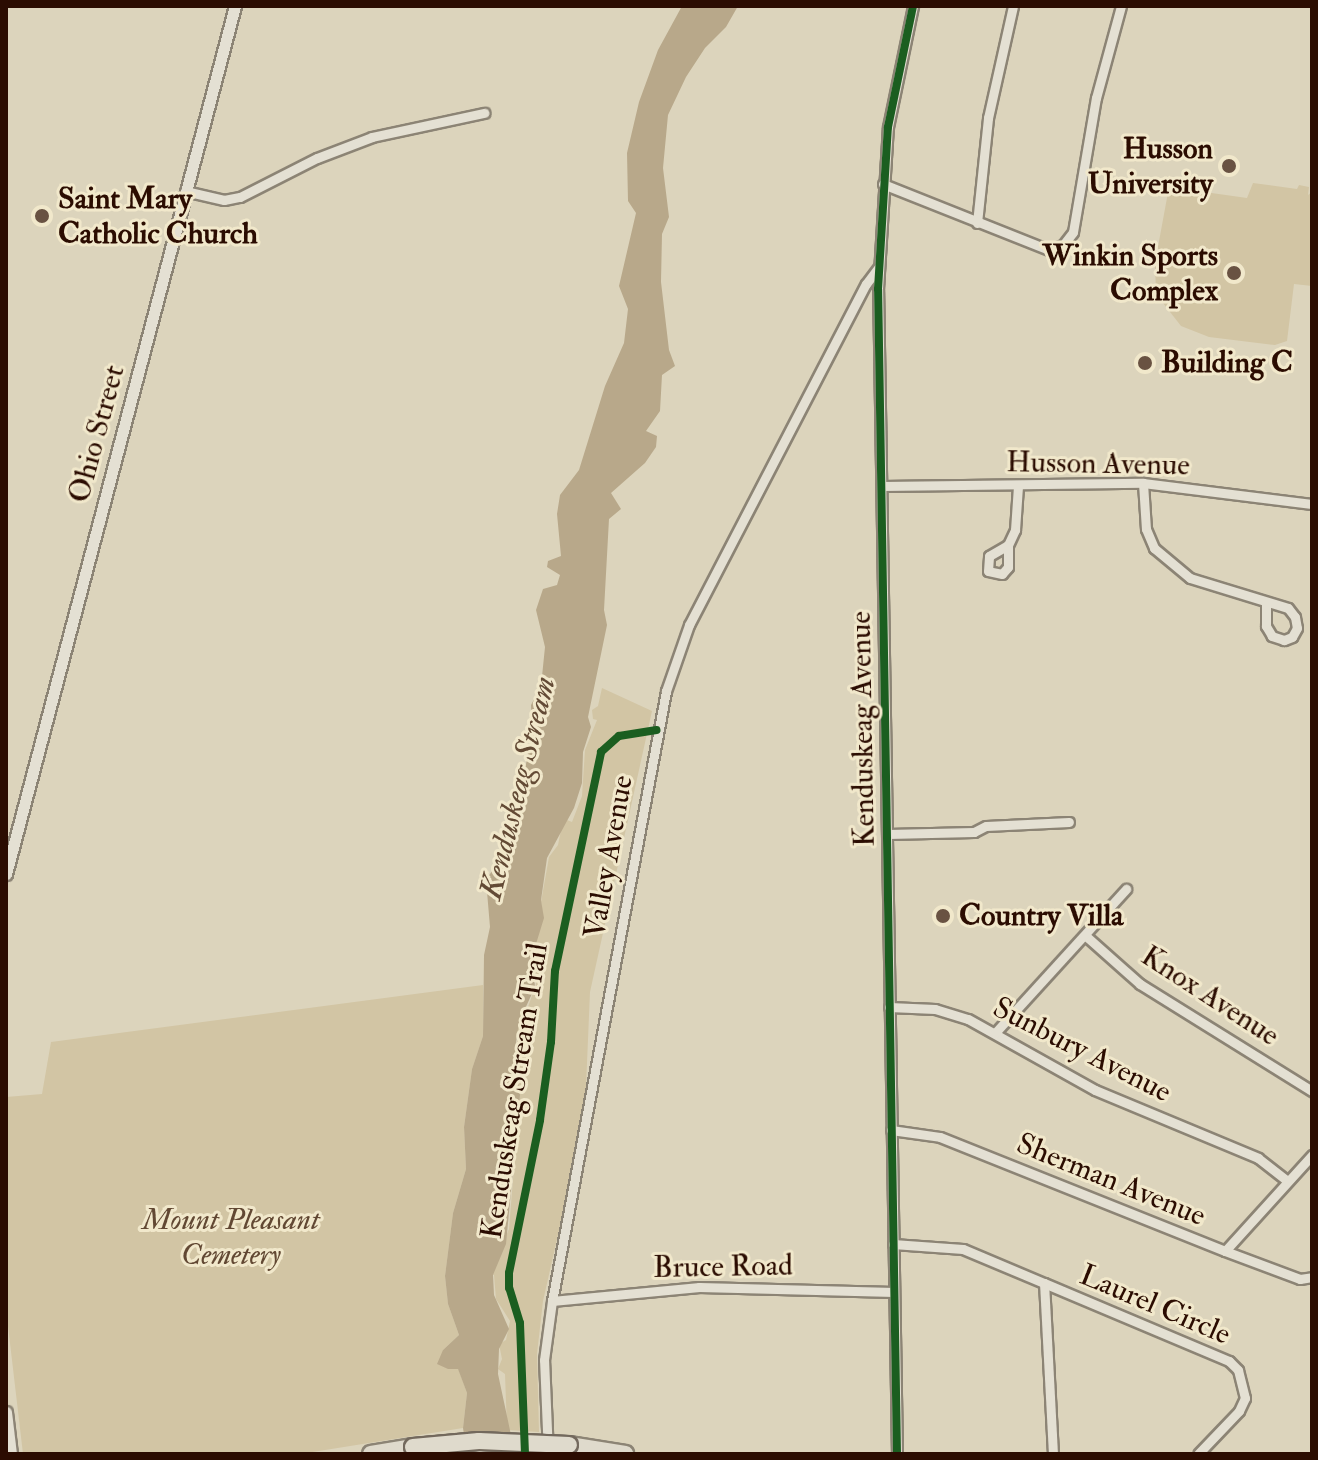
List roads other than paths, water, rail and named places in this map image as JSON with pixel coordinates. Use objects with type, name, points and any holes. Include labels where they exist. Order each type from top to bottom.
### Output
[{"type":"highway","points":[[371,1454],[479,1441],[569,1445],[625,1454]]},
{"type":"highway","points":[[448,1454],[538,1454]]},
{"type":"street","name":"Ohio Street","points":[[6,874],[235,6]]},
{"type":"street","name":"Kenduskeag Avenue","points":[[897,1454],[878,268],[883,184],[893,98],[913,6]]},
{"type":"street","points":[[977,223],[988,118],[1013,6]]},
{"type":"street","points":[[883,184],[1049,250],[1063,245],[1073,232],[1096,98],[1121,6]]},
{"type":"street","points":[[185,191],[224,200],[240,197],[317,158],[372,137],[484,113]]},
{"type":"street","name":"Valley Avenue","points":[[548,1454],[544,1360],[552,1301],[657,730],[674,665],[697,610],[866,284],[878,268]]},
{"type":"street","points":[[1143,483],[1146,529],[1161,555],[1190,578],[1266,603]]},
{"type":"street","name":"Husson Avenue","points":[[882,486],[1143,483],[1312,504]]},
{"type":"street","points":[[1008,545],[1015,530],[1018,486]]},
{"type":"street","points":[[888,834],[974,832],[986,826],[1069,822]]},
{"type":"street","points":[[995,1033],[1126,889]]},
{"type":"street","name":"Knox Avenue","points":[[1086,936],[1140,984],[1312,1091]]},
{"type":"street","name":"Sunbury Avenue","points":[[889,1007],[952,1013],[995,1033],[1095,1090],[1258,1158],[1287,1181]]},
{"type":"street","name":"Sherman Avenue","points":[[891,1130],[940,1137],[1225,1251],[1300,1279],[1312,1277]]},
{"type":"street","points":[[1225,1251],[1312,1155]]},
{"type":"street","name":"Laurel Circle","points":[[893,1244],[963,1249],[1229,1361],[1238,1370],[1245,1398],[1239,1411],[1198,1454]]},
{"type":"street","name":"Laurel Circle","points":[[1044,1283],[1053,1454]]},
{"type":"street","name":"Bruce Road","points":[[552,1301],[699,1287],[894,1292]]},
{"type":"street","points":[[6,1412],[11,1454]]},
{"type":"place","name":"Husson University","points":[[1229,166]]},
{"type":"place","name":"Saint Mary Catholic Church","points":[[42,216]]},
{"type":"place","name":"Winkin Sports Complex","points":[[1234,273]]},
{"type":"place","name":"Building C","points":[[1145,363]]},
{"type":"place","name":"Country Villa","points":[[943,916]]},
{"type":"water label","name":"Kenduskeag Stream","points":[[518,788]]},
{"type":"park label","name":"Mount Pleasant Cemetery","points":[[231,1237]]}]
